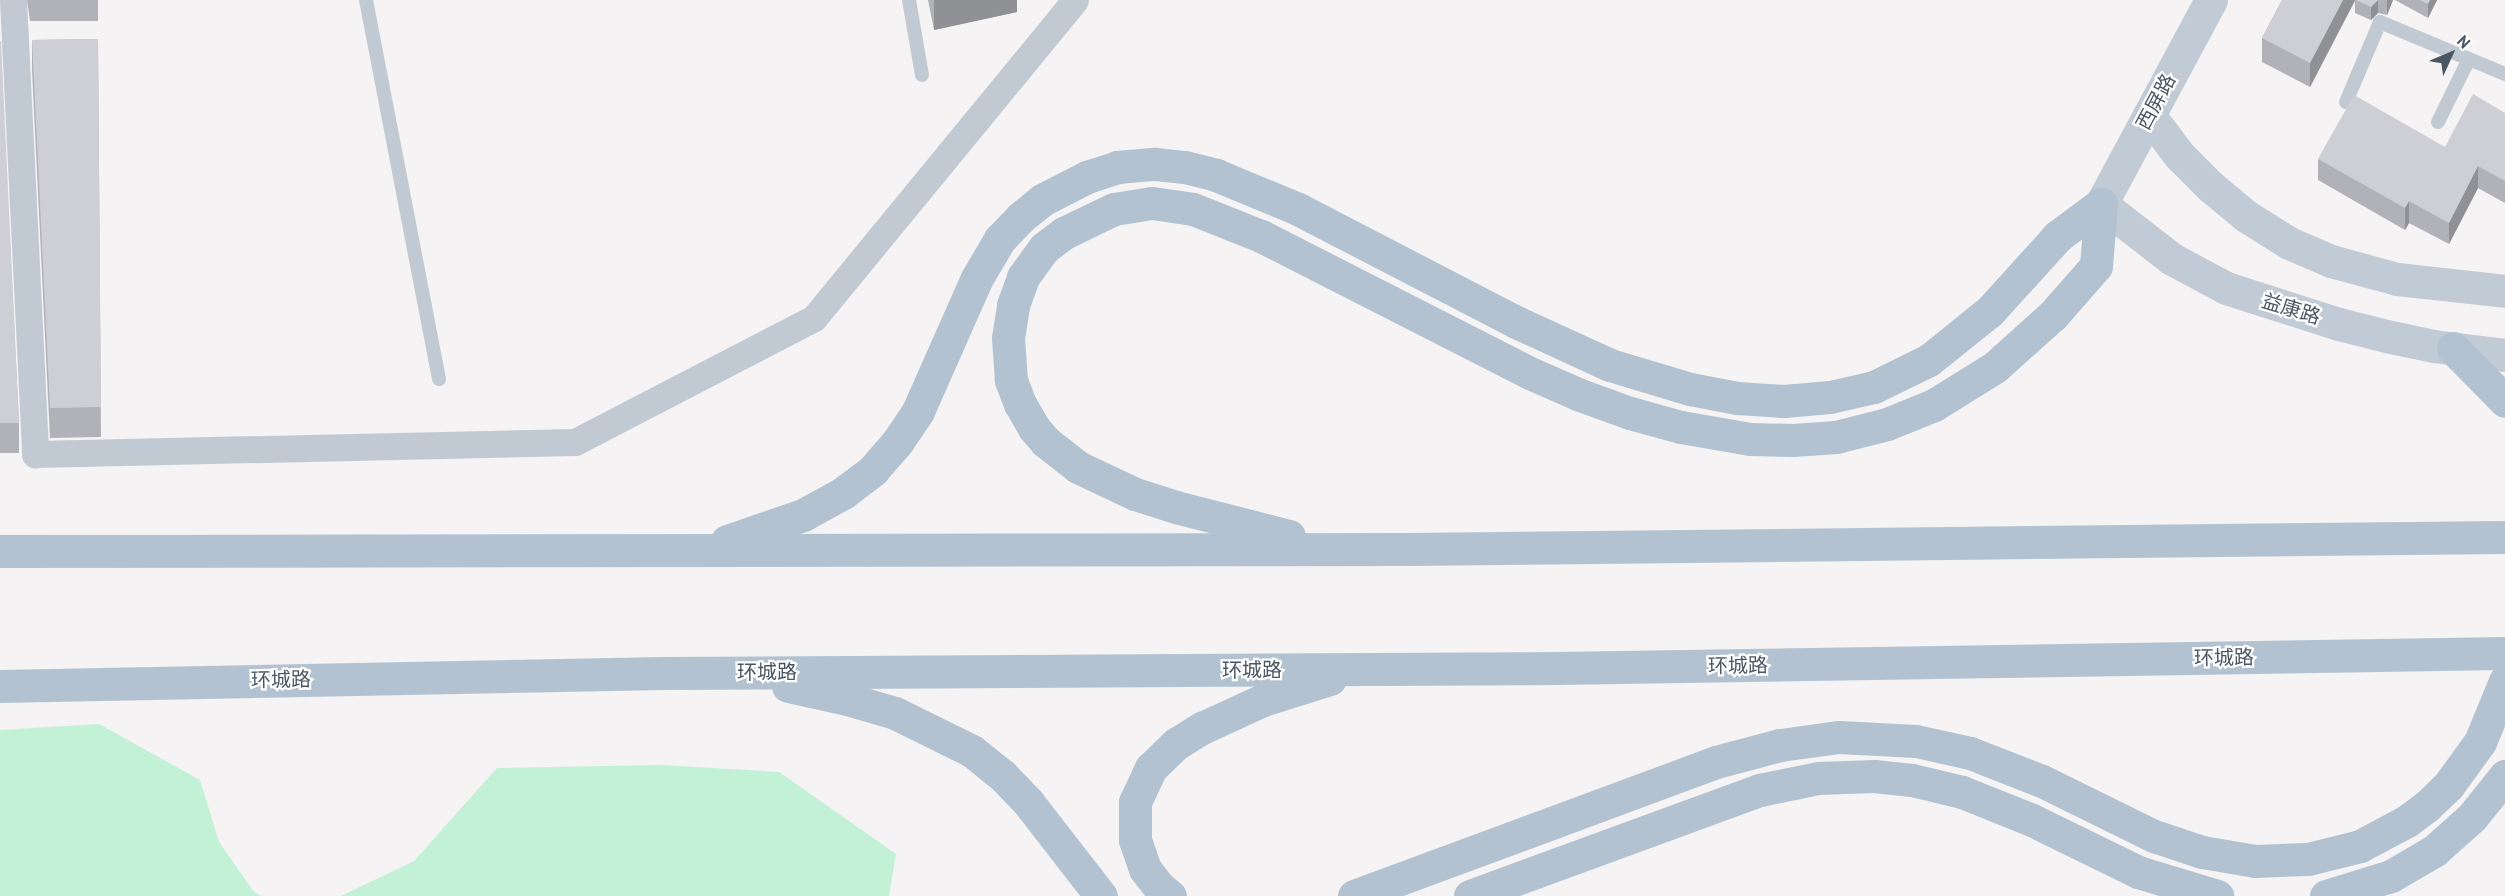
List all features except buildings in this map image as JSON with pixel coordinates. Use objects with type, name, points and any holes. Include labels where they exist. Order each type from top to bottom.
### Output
[{"type":"main road","name":"西屏路","points":[[2101,204],[2211,0]]},
{"type":"main road","points":[[2149,115],[2179,155],[2210,186],[2246,216],[2289,243],[2349,267],[2397,279],[2505,291]]},
{"type":"main road","points":[[680,550],[803,514],[843,493],[873,470],[898,441],[918,411],[977,278],[1000,239],[1042,200],[1079,180],[1117,167],[1164,164],[1216,175],[1298,209],[1516,322],[1610,365],[1690,389],[1737,398],[1784,401],[1852,393],[1895,379],[1929,360],[1990,311],[2058,236],[2101,204]]},
{"type":"main road","points":[[1359,549],[1231,522],[1145,497],[1078,467],[1046,442],[1020,404],[1011,380],[1007,352],[1009,321],[1015,298],[1023,277],[1036,256],[1064,233],[1114,209],[1152,203],[1193,209],[1261,236],[1530,373],[1580,395],[1681,428],[1750,439],[1793,440],[1836,437],[1887,424],[1934,405],[1995,367],[2053,315],[2097,266],[2101,204]]},
{"type":"main road","name":"益康路","points":[[2101,204],[2172,259],[2226,288],[2339,324],[2453,348],[2505,355]]},
{"type":"main road","points":[[2453,348],[2505,401]]},
{"type":"main road","points":[[0,551],[1407,549],[2505,537]]},
{"type":"main road","name":"环城路","points":[[0,686],[712,672],[1557,668],[2505,653]]},
{"type":"main road","points":[[1170,896],[1159,887],[1145,869],[1135,840],[1135,802],[1151,768],[1176,744],[1231,713],[1298,689],[1370,669]]},
{"type":"main road","points":[[712,672],[810,690],[866,704],[895,713],[954,741],[987,762],[1015,788],[1101,896]]},
{"type":"main road","points":[[1354,896],[1716,762],[1780,745],[1839,737],[1916,741],[1970,753],[2042,781],[2154,836],[2202,852],[2255,861],[2308,859],[2360,846],[2407,821],[2427,806],[2453,779],[2480,742],[2505,681]]},
{"type":"main road","points":[[1470,896],[1749,793],[1818,778],[1863,776],[1912,780],[1962,792],[2032,820],[2138,872],[2217,896]]},
{"type":"main road","points":[[2326,896],[2391,876],[2434,851],[2472,818],[2505,776]]},
{"type":"street","points":[[13,0],[35,454],[575,442],[814,318],[1075,0]]},
{"type":"lane","points":[[366,0],[439,379]]},
{"type":"lane","points":[[909,0],[922,75]]},
{"type":"lane","points":[[2346,102],[2380,22],[2505,74]]},
{"type":"lane","points":[[2438,122],[2469,59]]},
{"type":"green space","points":[[99,724],[200,780],[219,842],[254,892],[261,896],[0,896],[0,730]]},
{"type":"green space","points":[[662,765],[779,772],[896,854],[889,896],[341,896],[414,861],[497,768]]}]
